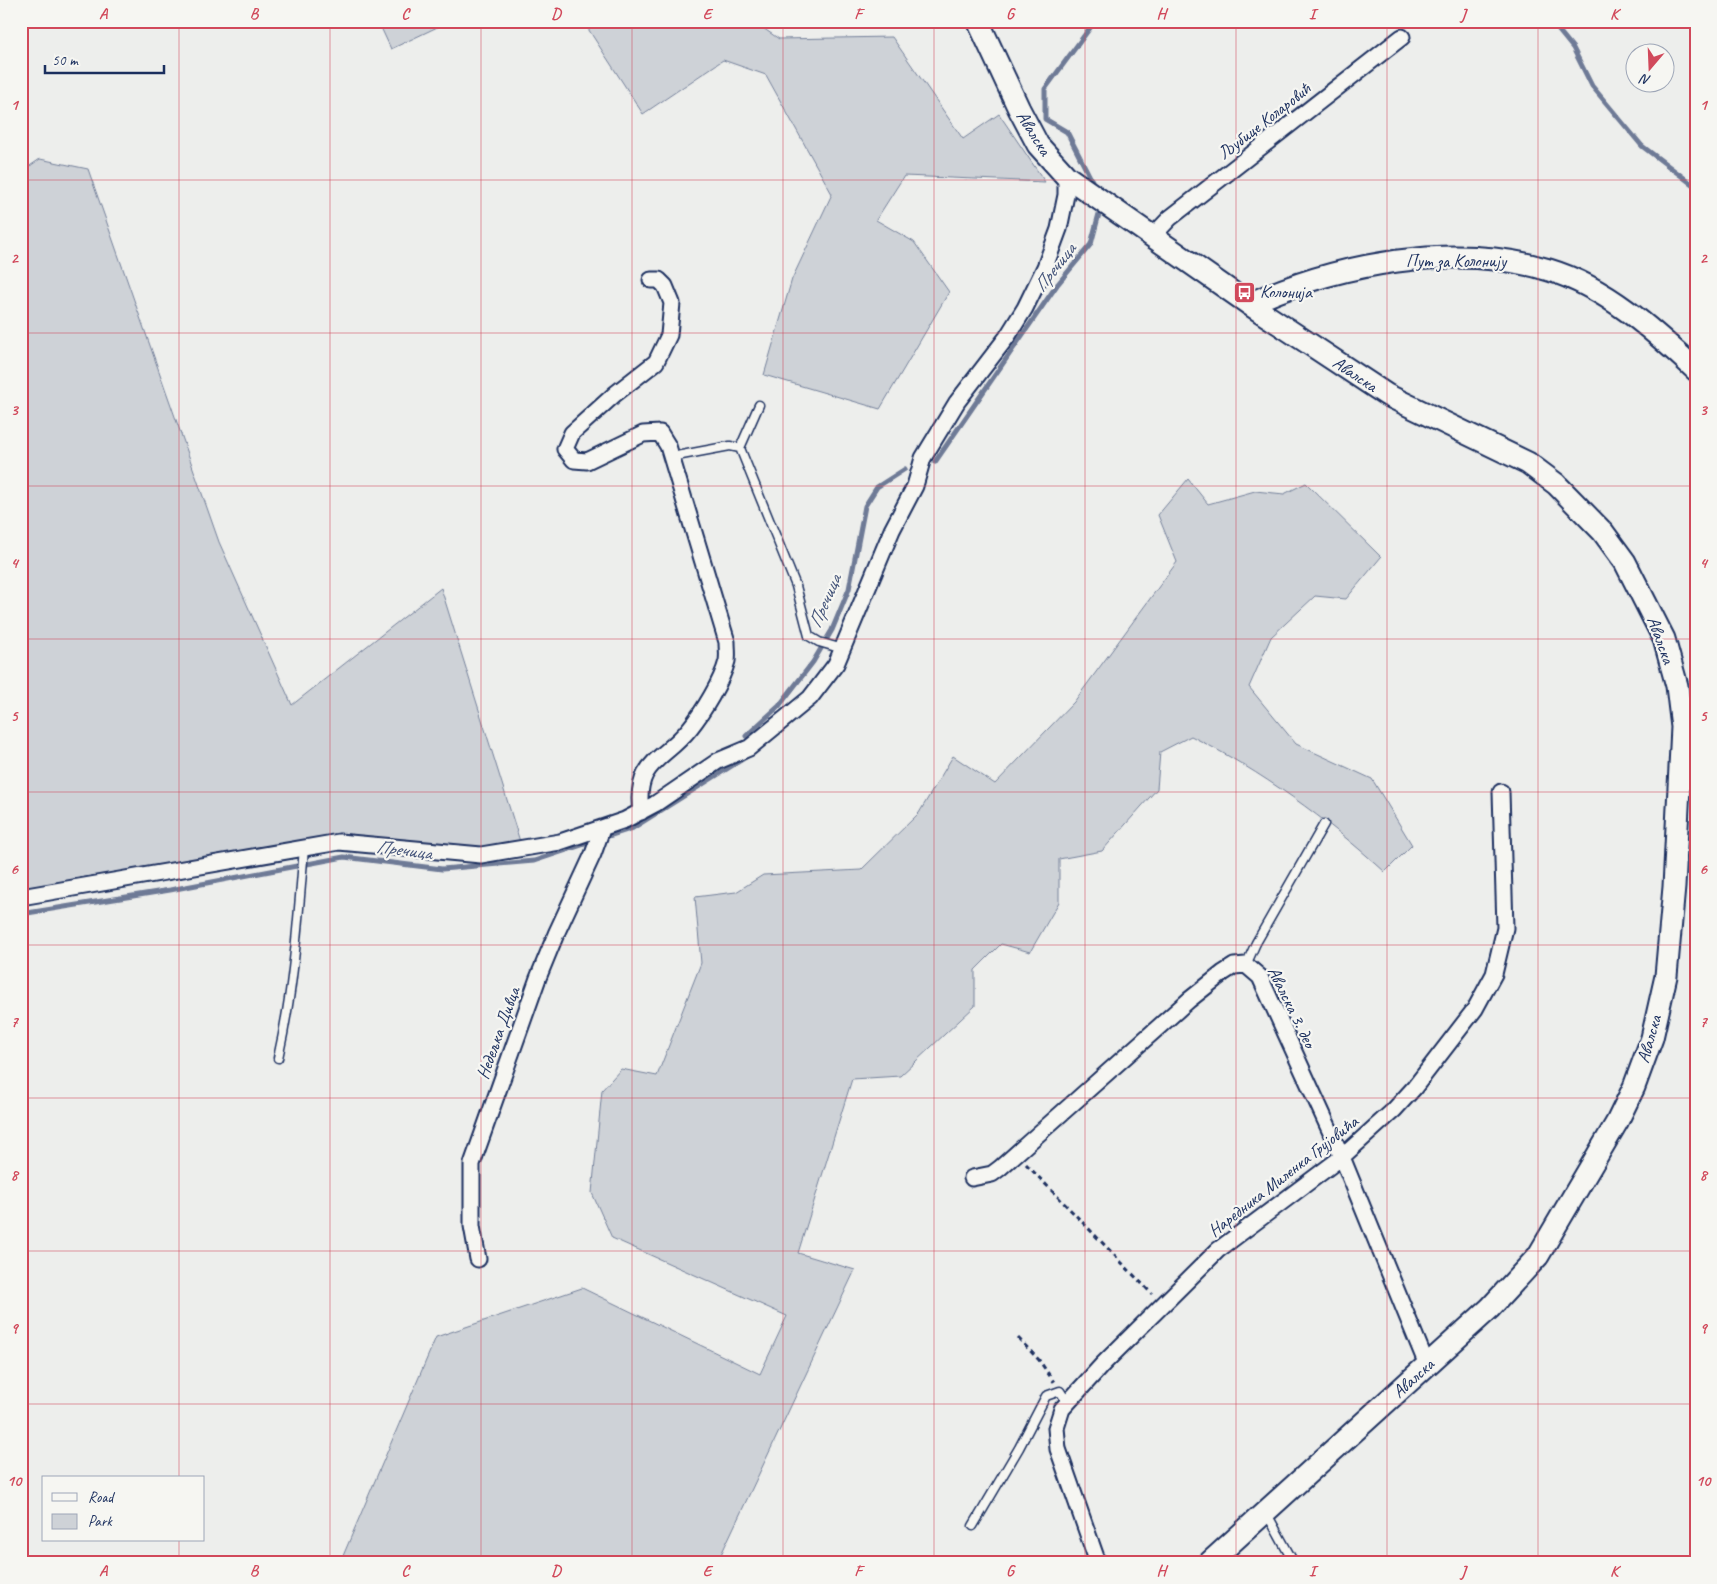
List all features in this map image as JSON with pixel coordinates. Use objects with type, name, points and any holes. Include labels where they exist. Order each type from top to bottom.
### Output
[{"type":"street","name":"Авалска","points":[[978,21],[1038,145],[1066,176],[1249,304],[1387,395],[1528,463],[1556,484],[1603,532],[1625,562],[1664,639],[1677,686],[1682,727],[1680,792],[1666,976],[1652,1038],[1637,1078],[1617,1122],[1538,1256],[1490,1308],[1209,1563]]},
{"type":"street","name":"Љубице Коларовић","points":[[1152,237],[1170,218],[1402,37]]},
{"type":"street","points":[[21,897],[304,851],[339,842],[481,855],[560,842],[601,830],[641,812],[718,761],[749,748],[810,698],[827,678],[837,647],[892,530],[915,486],[923,458],[957,402],[1007,337],[1025,308],[1045,267],[1059,229],[1066,195],[1066,176]]},
{"type":"street","name":"Пут за Колонију","points":[[1249,304],[1277,291],[1392,261],[1424,258],[1491,258],[1550,270],[1596,292],[1624,308],[1696,370]]},
{"type":"street","points":[[641,812],[638,793],[646,771],[689,729],[704,706],[727,660],[727,642],[671,457],[660,432],[643,434],[587,461],[574,460],[565,449],[572,433],[615,394],[656,362],[669,335],[672,303],[665,286],[659,280],[651,280]]},
{"type":"street","name":"Наредника Миленка Грујовића","points":[[1098,1563],[1058,1448],[1056,1428],[1063,1396],[1163,1305],[1218,1250],[1342,1157],[1414,1088],[1475,1009],[1494,974],[1505,928],[1501,792]]},
{"type":"street","name":"Недељка Дивца","points":[[478,1259],[472,1226],[472,1164],[538,978],[594,851],[601,830]]},
{"type":"street","name":"Авалска 3. део","points":[[972,1178],[992,1174],[1223,973],[1234,966],[1246,965],[1260,977],[1342,1157],[1427,1365]]},
{"type":"lane","points":[[759,405],[740,448],[796,586],[809,636],[819,642],[837,647]]},
{"type":"lane","points":[[671,457],[730,446],[740,448]]},
{"type":"lane","points":[[1246,965],[1256,943],[1324,824]]},
{"type":"lane","points":[[278,1058],[296,948],[304,851]]},
{"type":"lane","points":[[973,1526],[1019,1448],[1046,1396],[1063,1396]]},
{"type":"lane","points":[[1266,1512],[1294,1563]]},
{"type":"path","points":[[1016,1153],[1163,1305]]},
{"type":"path","points":[[1018,1338],[1039,1360],[1063,1396]]},
{"type":"green space","points":[[378,21],[504,21],[490,25],[448,22],[391,49]]},
{"type":"green space","points":[[583,21],[758,21],[760,26],[779,39],[892,37],[963,139],[999,114],[1045,182],[904,176],[876,220],[914,242],[949,292],[880,409],[764,375],[792,279],[832,194],[766,75],[723,60],[643,114]]},
{"type":"green space","points":[[40,159],[88,169],[219,542],[292,705],[441,588],[522,848],[304,848],[21,905],[21,172]]},
{"type":"green space","points":[[1188,479],[1208,504],[1255,491],[1284,494],[1306,483],[1381,557],[1346,599],[1315,596],[1271,637],[1249,687],[1296,744],[1372,779],[1412,845],[1385,872],[1340,833],[1268,780],[1191,736],[1160,752],[1157,789],[1102,851],[1059,859],[1059,902],[1030,952],[1001,944],[975,970],[975,1006],[900,1076],[852,1079],[798,1253],[855,1270],[717,1563],[340,1563],[436,1337],[582,1288],[760,1374],[787,1316],[612,1238],[592,1193],[602,1090],[621,1069],[657,1076],[701,963],[695,897],[736,892],[763,875],[861,870],[919,813],[953,756],[995,784],[1074,702],[1177,562],[1158,515]]},
{"type":"waterway","name":"Пречица","points":[[1092,181],[1067,132],[1045,119],[1045,89],[1095,21]]},
{"type":"waterway","points":[[1551,21],[1573,48],[1592,86],[1642,146],[1696,187]]},
{"type":"waterway","name":"Пречица","points":[[935,462],[1057,285],[1091,244],[1100,210]]},
{"type":"waterway","name":"Пречица","points":[[746,736],[779,706],[813,662],[832,630],[849,589],[865,506],[877,487],[905,469]]},
{"type":"waterway","name":"Пречица","points":[[602,838],[633,828],[746,757]]},
{"type":"waterway","name":"Пречица","points":[[21,914],[170,890],[344,857],[442,869],[534,861],[594,841]]},
{"type":"railway","points":[[1691,21],[1696,26]]},
{"type":"place","name":"Колонија","points":[[1244,292]]}]
